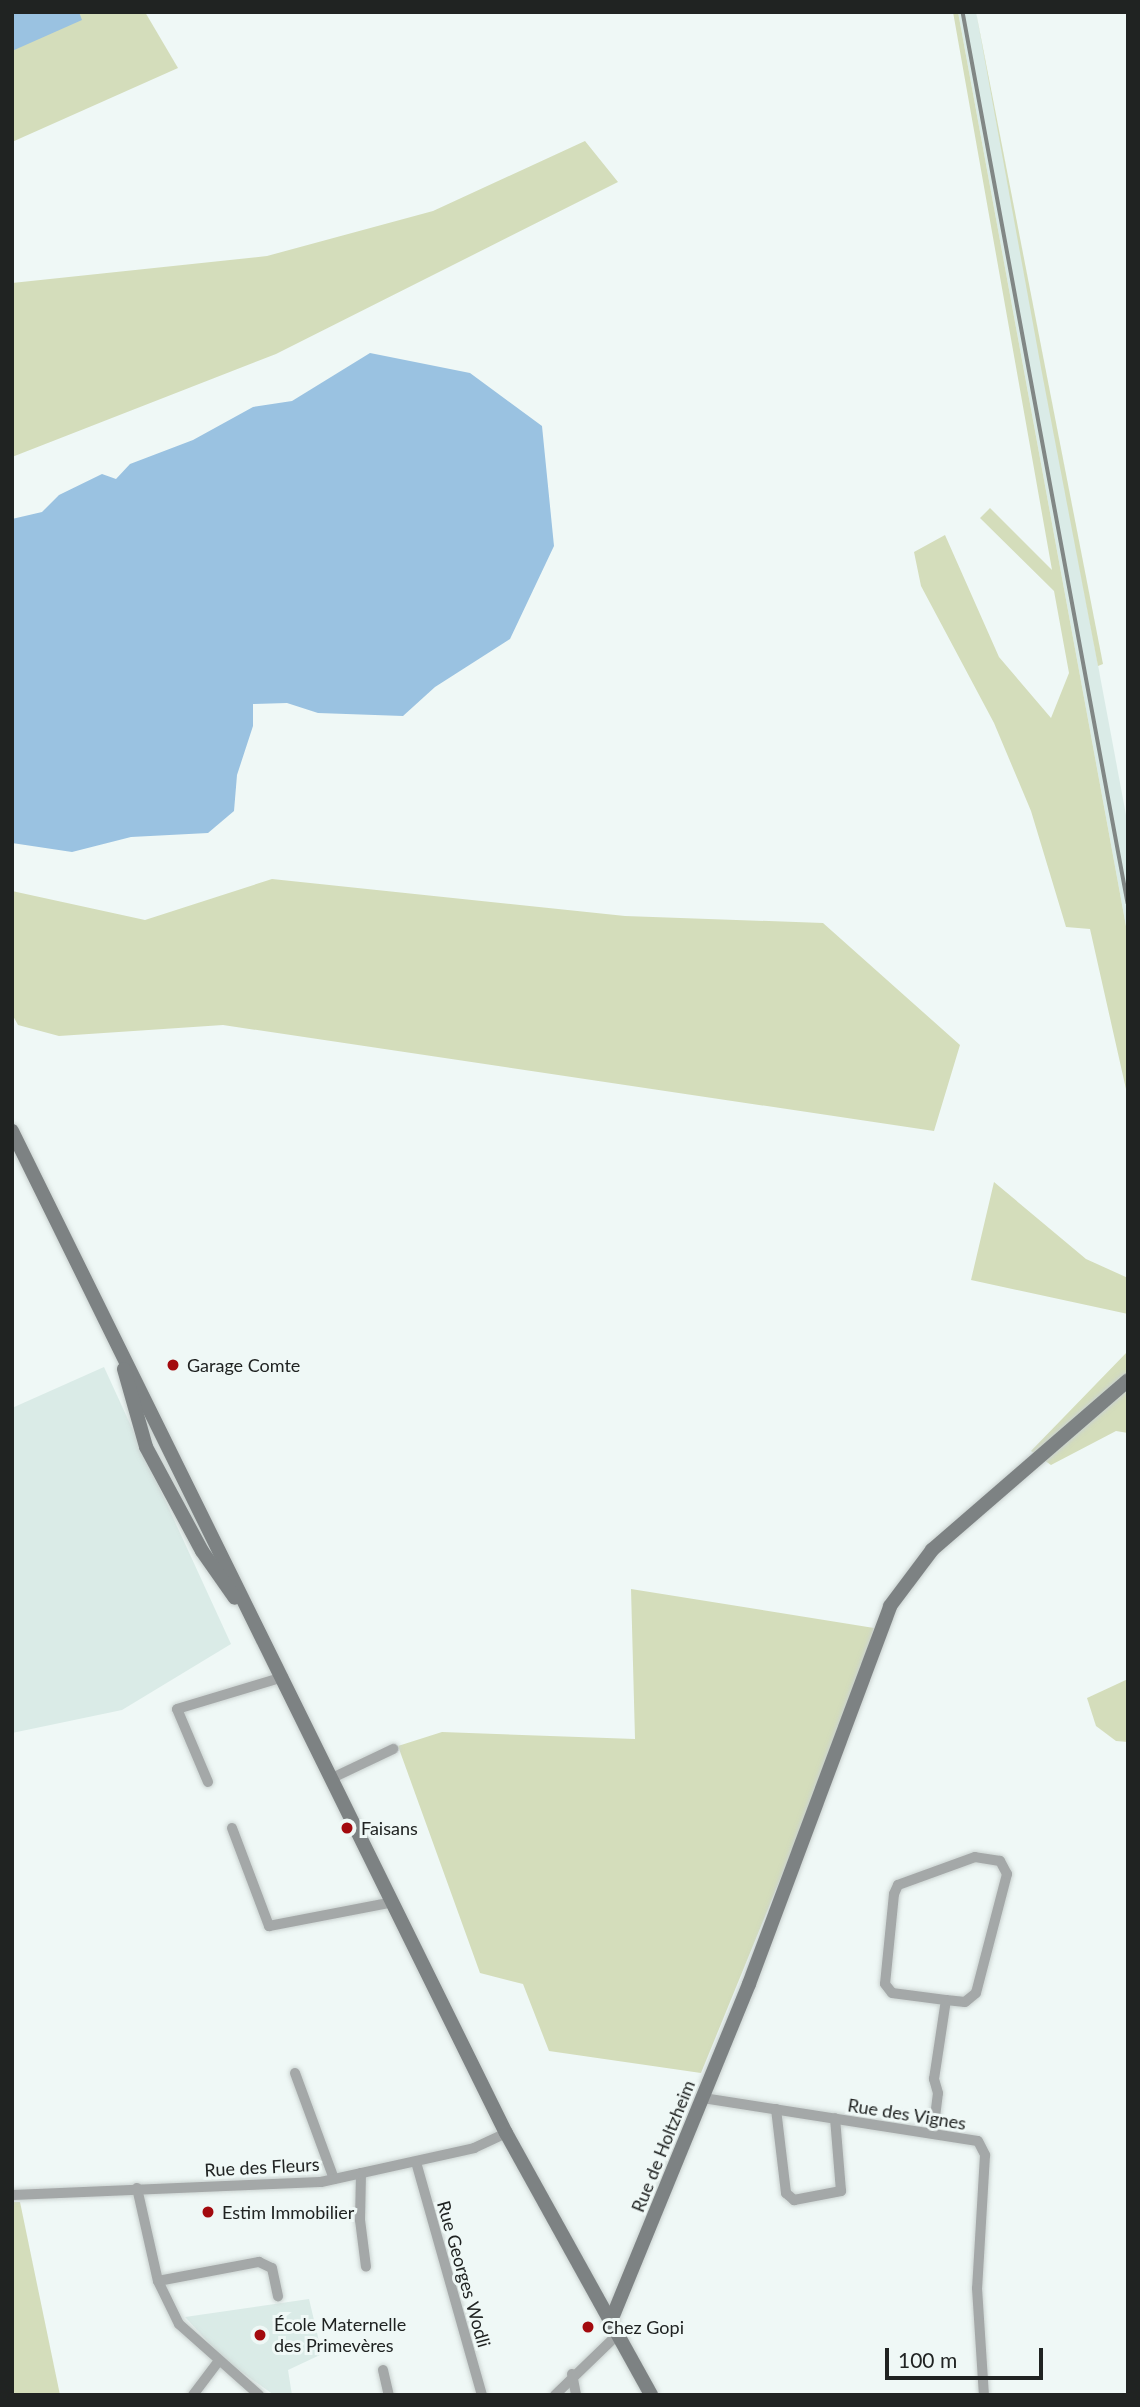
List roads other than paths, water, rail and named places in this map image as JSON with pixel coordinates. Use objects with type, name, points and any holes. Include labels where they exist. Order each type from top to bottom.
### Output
[{"type":"main road","points":[[12,1131],[190,1495],[215,1559]]},
{"type":"main road","points":[[116,1341],[136,1424],[161,1476],[258,1626],[506,2133],[651,2395]]},
{"type":"main road","name":"Rue de Holtzheim","points":[[613,2329],[749,1984],[896,1594],[940,1543],[1128,1380]]},
{"type":"main road","points":[[161,1476],[176,1469]]},
{"type":"main road","points":[[176,1503],[190,1495]]},
{"type":"street","points":[[208,1782],[177,1709],[283,1677]]},
{"type":"street","points":[[332,1778],[393,1749]]},
{"type":"street","points":[[232,1828],[269,1926],[394,1902]]},
{"type":"street","points":[[975,1857],[1000,1861],[1007,1874],[976,1993],[965,2001],[946,2000],[892,1993],[885,1984],[894,1894],[898,1885],[975,1857]]},
{"type":"street","points":[[933,2133],[938,2093],[934,2079],[946,2000]]},
{"type":"street","points":[[295,2073],[334,2179]]},
{"type":"street","name":"Rue des Vignes","points":[[703,2098],[978,2141],[985,2155],[976,2288],[984,2395]]},
{"type":"street","points":[[776,2109],[786,2193],[793,2200],[841,2191],[835,2118]]},
{"type":"street","name":"Rue des Fleurs","points":[[12,2195],[334,2179],[474,2148],[506,2133]]},
{"type":"street","name":"Rue Georges Wodli","points":[[416,2162],[482,2395]]},
{"type":"street","points":[[361,2173],[366,2267]]},
{"type":"street","points":[[137,2188],[158,2281],[179,2324],[218,2362],[259,2395]]},
{"type":"street","points":[[158,2281],[259,2262],[272,2268],[278,2296]]},
{"type":"street","points":[[555,2395],[613,2329]]},
{"type":"street","points":[[192,2395],[218,2362]]},
{"type":"street","points":[[383,2370],[389,2395]]},
{"type":"street","points":[[572,2374],[576,2395]]},
{"type":"water","points":[[12,12],[79,12],[82,20],[12,51]]},
{"type":"water","points":[[370,353],[470,373],[542,426],[554,546],[510,639],[435,687],[403,716],[318,713],[287,703],[253,704],[253,726],[237,775],[234,811],[208,833],[131,837],[72,852],[12,843],[12,519],[42,512],[59,495],[102,474],[116,479],[130,464],[193,440],[253,407],[292,401]]},
{"type":"railway","points":[[963,12],[1128,903]]},
{"type":"place","name":"Garage Comte","points":[[173,1365]]},
{"type":"place","name":"Faisans","points":[[347,1828]]},
{"type":"place","name":"Estim Immobilier","points":[[208,2212]]},
{"type":"place","name":"Chez Gopi","points":[[588,2327]]},
{"type":"place","name":"École Maternelle des Primevères","points":[[260,2335]]}]
